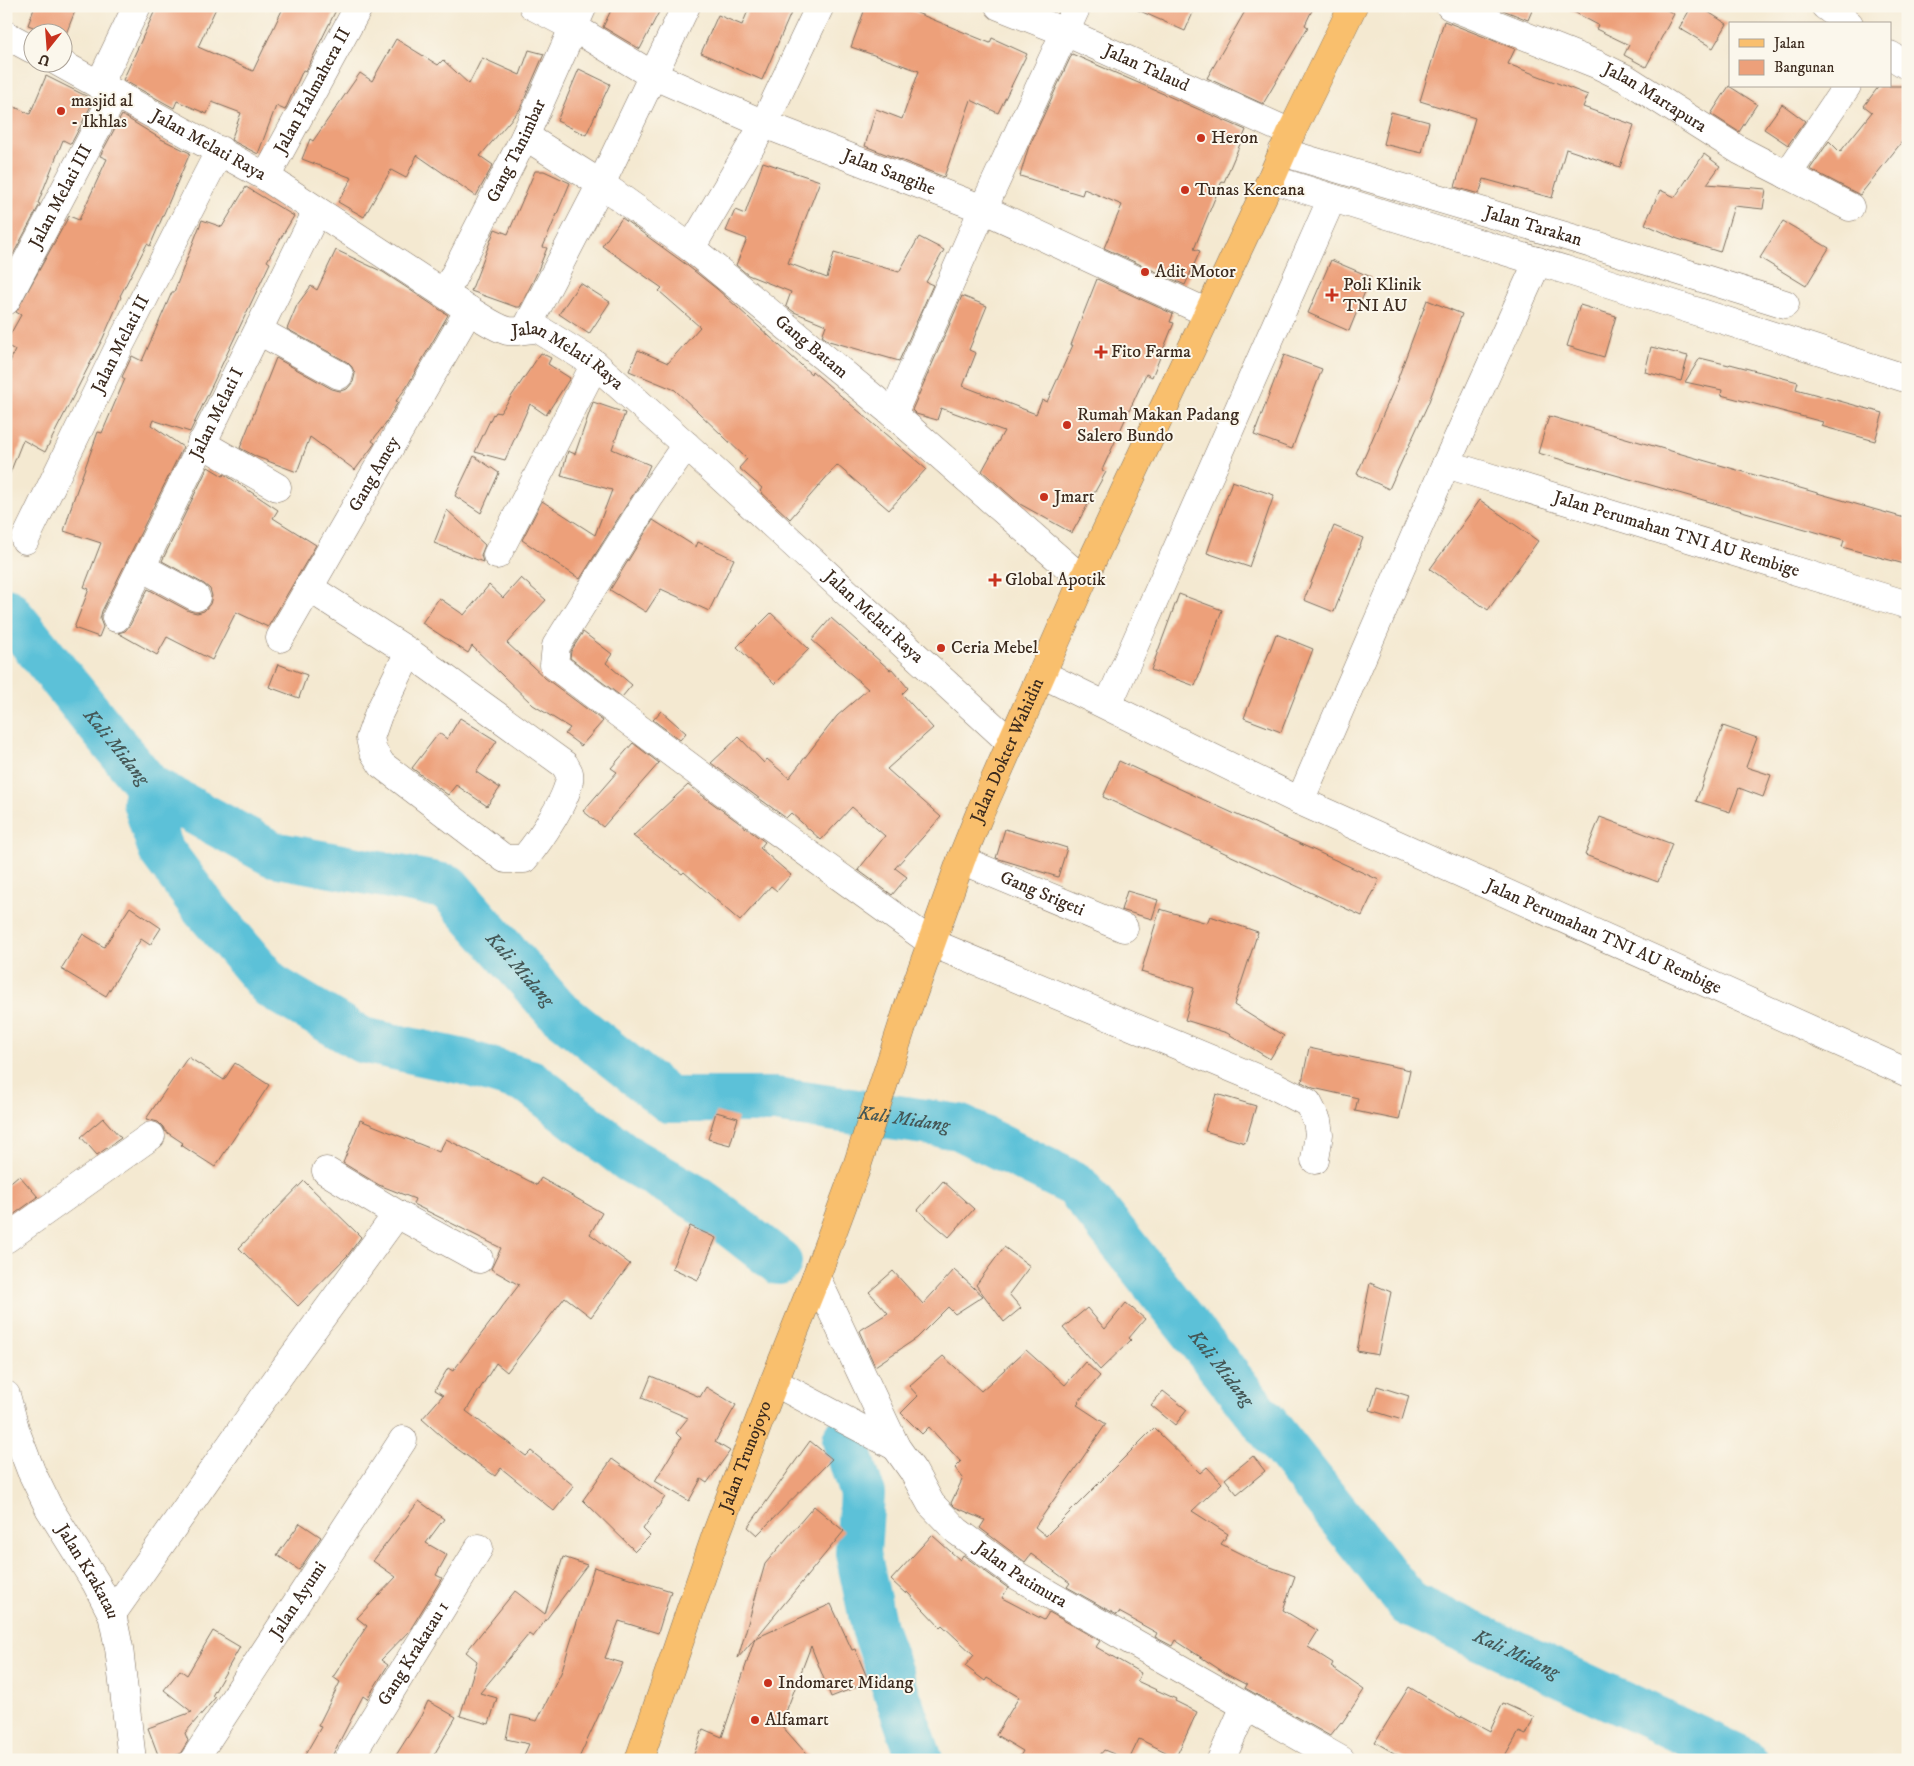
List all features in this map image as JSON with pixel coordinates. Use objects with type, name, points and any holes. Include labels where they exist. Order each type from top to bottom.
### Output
[{"type":"main road","name":"Jalan Dokter Wahidin","points":[[861,1154],[909,1005],[961,860],[1010,743],[1083,580],[1287,142],[1353,6]]},
{"type":"main road","name":"Jalan Trunojoyo","points":[[639,1760],[717,1532],[816,1277],[861,1154]]},
{"type":"street","name":"Jalan Melati III","points":[[6,301],[107,89],[137,6]]},
{"type":"street","name":"Jalan Halmahera II","points":[[266,177],[359,6]]},
{"type":"street","name":"Jalan Sangihe","points":[[533,6],[578,16],[652,75],[764,124],[983,209],[1208,312]]},
{"type":"street","points":[[526,329],[601,184],[686,6]]},
{"type":"street","points":[[691,248],[764,124],[820,6]]},
{"type":"street","name":"Jalan Talaud","points":[[1000,6],[1065,32],[1287,142]]},
{"type":"street","points":[[892,414],[983,209],[1077,6]]},
{"type":"street","name":"Jalan Martapura","points":[[1450,6],[1596,64],[1628,80],[1739,150],[1850,207]]},
{"type":"street","points":[[1824,6],[1846,22]]},
{"type":"street","name":"Gang Tanimbar","points":[[445,293],[525,136],[578,16]]},
{"type":"street","points":[[1892,56],[1908,66]]},
{"type":"street","name":"Jalan Melati Raya","points":[[72,70],[266,177],[469,310],[508,331],[533,328],[549,334],[595,364],[686,445],[1010,743]]},
{"type":"street","points":[[1787,175],[1846,88]]},
{"type":"street","name":"Gang Batam","points":[[525,136],[601,184],[691,248],[892,414],[1083,580]]},
{"type":"street","name":"Jalan Tarakan","points":[[1287,142],[1609,249],[1785,304]]},
{"type":"street","name":"Jalan Melati II","points":[[25,540],[118,349],[220,150]]},
{"type":"street","points":[[1271,179],[1538,261],[1908,379]]},
{"type":"street","points":[[1108,705],[1332,198]]},
{"type":"street","name":"Jalan Melati I","points":[[116,618],[317,210]]},
{"type":"street","points":[[1300,801],[1446,464],[1538,261]]},
{"type":"street","name":"Gang Amey","points":[[280,638],[469,310]]},
{"type":"street","points":[[259,331],[340,376]]},
{"type":"street","points":[[497,555],[595,364]]},
{"type":"street","points":[[202,443],[277,487]]},
{"type":"street","points":[[686,445],[649,498],[556,646],[554,665],[749,811],[932,943],[1273,1085],[1308,1103],[1317,1121],[1319,1134],[1315,1160]]},
{"type":"street","name":"Jalan Perumahan TNI AU Rembige","points":[[1446,464],[1908,605]]},
{"type":"street","points":[[141,567],[196,597]]},
{"type":"street","points":[[308,587],[409,652],[565,766],[569,774],[564,796],[557,811],[524,859],[505,859],[382,765],[372,752],[370,738],[378,715],[409,652]]},
{"type":"street","name":"Jalan Perumahan TNI AU Rembige","points":[[1042,674],[1300,801],[1908,1073]]},
{"type":"street","name":"Gang Srigeti","points":[[961,860],[1124,928]]},
{"type":"street","points":[[6,1239],[151,1136]]},
{"type":"street","points":[[326,1171],[397,1214],[479,1259]]},
{"type":"street","points":[[112,1614],[268,1392],[397,1214]]},
{"type":"street","name":"Jalan Patimura","points":[[816,1277],[896,1447],[913,1471],[931,1504],[957,1531],[1018,1576],[1341,1760]]},
{"type":"street","points":[[774,1382],[896,1447]]},
{"type":"street","name":"Jalan Krakatau","points":[[6,1395],[16,1432],[31,1471],[50,1508],[96,1583],[112,1614],[119,1648],[132,1760]]},
{"type":"street","name":"Jalan Ayumi","points":[[194,1760],[403,1440]]},
{"type":"street","name":"Gang Krakatau 1","points":[[348,1760],[479,1548]]},
{"type":"street","points":[[1221,1760],[1245,1706]]},
{"type":"building","points":[[35,6],[77,6],[71,22],[29,22]]},
{"type":"building","points":[[157,6],[217,6],[198,47],[253,71],[284,6],[338,6],[306,71],[303,70],[285,110],[276,106],[258,154],[231,140],[241,113],[212,102],[207,114],[177,101],[174,108],[123,80]]},
{"type":"building","points":[[613,6],[662,6],[640,49],[603,27]]},
{"type":"building","points":[[750,6],[794,6],[762,80],[701,53],[718,15],[742,25]]},
{"type":"building","points":[[866,6],[900,6],[990,43],[992,38],[1027,54],[998,113],[971,100],[944,177],[865,146],[876,109],[902,119],[919,71],[851,47]]},
{"type":"building","points":[[1129,6],[1196,6],[1185,31]]},
{"type":"building","points":[[1248,6],[1314,6],[1305,25],[1308,27],[1263,104],[1207,78]]},
{"type":"building","points":[[1493,6],[1534,6],[1528,20]]},
{"type":"building","points":[[1563,6],[1660,6],[1674,14],[1646,67],[1624,55],[1629,45],[1596,29],[1598,25]]},
{"type":"building","points":[[1692,6],[1699,6],[1727,24],[1713,48],[1679,28]]},
{"type":"building","points":[[1444,21],[1515,49],[1508,64],[1588,95],[1583,107],[1634,125],[1620,167],[1566,149],[1552,198],[1484,179],[1479,194],[1455,187],[1475,118],[1420,101]]},
{"type":"building","points":[[396,39],[438,65],[443,60],[469,84],[482,58],[520,75],[529,50],[544,54],[520,109],[480,156],[493,165],[476,196],[417,155],[406,178],[391,170],[364,217],[338,202],[352,178],[302,159],[310,139],[313,141],[360,73],[372,81]]},
{"type":"building","points":[[1072,54],[1246,130],[1224,182],[1222,181],[1194,249],[1200,251],[1185,285],[1104,248],[1122,205],[1084,189],[1082,195],[1020,176],[1028,149]]},
{"type":"building","points":[[579,69],[610,84],[586,135],[557,121]]},
{"type":"building","points":[[46,76],[94,100],[71,144],[63,140],[38,203],[40,204],[8,264],[6,264],[6,103],[30,114]]},
{"type":"building","points":[[1729,86],[1729,88],[1732,88],[1757,104],[1739,132],[1711,114]]},
{"type":"building","points":[[1908,86],[1908,134],[1860,195],[1810,169],[1829,141],[1840,152],[1872,112],[1864,106],[1878,88]]},
{"type":"building","points":[[1782,104],[1805,121],[1788,145],[1764,129]]},
{"type":"building","points":[[1391,112],[1429,122],[1422,153],[1383,144]]},
{"type":"building","points":[[122,115],[161,139],[190,153],[150,246],[147,244],[120,296],[103,338],[45,452],[23,440],[8,478],[6,478],[6,371],[15,350],[6,345],[6,342],[21,315],[16,312],[69,216],[79,220],[107,159],[100,156]]},
{"type":"building","points":[[1704,154],[1720,166],[1707,184],[1766,189],[1763,209],[1734,206],[1720,252],[1678,239],[1645,224],[1660,190],[1675,197]]},
{"type":"building","points":[[763,162],[820,181],[788,263],[827,278],[834,253],[899,272],[919,237],[944,250],[926,282],[933,285],[899,361],[829,341],[822,336],[826,325],[794,312],[786,306],[791,292],[748,275],[736,265],[747,239],[726,231],[735,210],[745,214]]},
{"type":"building","points":[[535,171],[544,171],[570,183],[543,247],[547,248],[536,275],[520,307],[516,307],[471,291],[495,229],[508,234]]},
{"type":"building","points":[[246,187],[294,216],[267,261],[270,263],[190,432],[153,420],[151,425],[183,447],[102,611],[100,619],[103,627],[99,637],[74,628],[89,589],[84,587],[101,543],[64,531],[73,501],[98,432],[102,433],[125,379],[122,377],[132,356],[142,361],[172,292],[174,292],[202,220],[222,227]]},
{"type":"building","points":[[622,218],[717,289],[811,374],[812,371],[926,469],[889,510],[837,465],[790,519],[760,491],[762,488],[739,468],[747,459],[675,390],[629,371],[638,350],[668,363],[700,327],[659,291],[662,288],[602,246]]},
{"type":"building","points":[[1783,221],[1829,248],[1806,286],[1760,258]]},
{"type":"building","points":[[336,250],[383,272],[448,315],[406,388],[396,401],[398,402],[385,424],[372,441],[375,443],[355,470],[310,437],[297,472],[257,457],[240,448],[276,358],[332,389],[340,391],[347,389],[353,382],[355,374],[347,362],[287,329],[297,305],[311,286],[317,290]]},
{"type":"building","points":[[1331,260],[1371,277],[1349,331],[1308,313]]},
{"type":"building","points":[[1097,279],[1173,314],[1170,322],[1174,323],[1152,377],[1146,374],[1102,470],[1106,472],[1072,533],[1020,504],[982,471],[1004,431],[941,408],[937,420],[916,414],[912,410],[962,296],[987,306],[969,350],[976,353],[963,386],[1036,414],[1042,400],[1047,402],[1073,345],[1071,345]]},
{"type":"building","points":[[580,283],[610,302],[589,334],[559,314]]},
{"type":"building","points":[[1427,300],[1462,314],[1428,404],[1389,489],[1357,474],[1399,378]]},
{"type":"building","points":[[1580,305],[1616,316],[1604,357],[1567,346]]},
{"type":"building","points":[[1651,347],[1688,356],[1681,381],[1645,372]]},
{"type":"building","points":[[541,353],[551,358],[548,364],[570,378],[546,415],[530,404],[505,460],[475,452],[493,414],[496,412],[500,413]]},
{"type":"building","points":[[1284,355],[1322,369],[1292,449],[1254,435]]},
{"type":"building","points":[[1700,358],[1798,382],[1796,389],[1883,413],[1875,441],[1821,426],[1823,422],[1721,395],[1722,390],[1685,382]]},
{"type":"building","points":[[593,402],[625,413],[612,449],[650,465],[580,579],[522,540],[542,501],[595,535],[612,490],[561,476],[568,451],[575,454]]},
{"type":"building","points":[[1549,416],[1908,519],[1908,565],[1842,547],[1844,540],[1538,453]]},
{"type":"building","points":[[474,456],[499,473],[481,513],[455,496]]},
{"type":"building","points":[[208,467],[223,476],[224,474],[278,510],[273,518],[316,545],[268,627],[236,612],[212,660],[167,637],[157,655],[118,633],[125,631],[130,625],[148,589],[189,611],[197,613],[204,611],[210,604],[212,596],[210,589],[162,561]]},
{"type":"building","points":[[1232,481],[1274,495],[1249,567],[1207,553]]},
{"type":"building","points":[[1480,500],[1538,541],[1488,610],[1430,569]]},
{"type":"building","points":[[447,510],[485,545],[481,555],[483,562],[434,543]]},
{"type":"building","points":[[653,520],[696,547],[698,542],[734,559],[709,611],[661,589],[646,612],[610,590]]},
{"type":"building","points":[[1334,526],[1363,538],[1334,612],[1304,600]]},
{"type":"building","points":[[521,578],[546,600],[507,643],[545,678],[603,721],[581,746],[565,734],[570,728],[533,705],[472,646],[468,653],[422,623],[439,598],[464,615],[489,585],[503,598]]},
{"type":"building","points":[[1179,594],[1222,610],[1195,686],[1151,670]]},
{"type":"building","points":[[771,613],[809,649],[775,684],[737,647]]},
{"type":"building","points":[[831,618],[890,670],[892,669],[908,688],[902,694],[933,728],[887,769],[941,817],[895,868],[907,877],[892,895],[858,870],[885,836],[852,807],[821,840],[791,813],[786,818],[711,763],[739,737],[764,763],[767,759],[789,778],[837,716],[868,689],[812,640]]},
{"type":"building","points":[[583,632],[612,654],[606,663],[632,685],[622,697],[570,658],[571,651]]},
{"type":"building","points":[[1276,634],[1313,649],[1281,732],[1244,718]]},
{"type":"building","points":[[278,664],[307,675],[299,698],[269,687]]},
{"type":"building","points":[[661,711],[686,733],[680,740],[653,720]]},
{"type":"building","points":[[460,718],[497,741],[476,772],[500,788],[487,806],[456,785],[448,795],[412,768],[439,733],[447,739]]},
{"type":"building","points":[[1723,726],[1757,738],[1746,767],[1771,775],[1763,797],[1739,788],[1730,812],[1696,801]]},
{"type":"building","points":[[633,743],[659,763],[603,827],[583,811],[617,772],[611,768]]},
{"type":"building","points":[[1119,761],[1379,880],[1362,916],[1103,797]]},
{"type":"building","points":[[688,785],[765,842],[760,848],[791,875],[777,891],[771,886],[740,921],[684,872],[682,874],[633,836]]},
{"type":"building","points":[[1600,817],[1672,844],[1658,882],[1585,855]]},
{"type":"building","points":[[1005,829],[1067,848],[1058,877],[996,858]]},
{"type":"building","points":[[1127,891],[1158,900],[1152,919],[1121,910]]},
{"type":"building","points":[[130,907],[161,928],[150,945],[141,939],[106,996],[61,969],[83,934],[104,947]]},
{"type":"building","points":[[1160,909],[1207,923],[1210,916],[1258,932],[1234,1005],[1284,1036],[1270,1059],[1227,1033],[1185,1020],[1194,988],[1141,972]]},
{"type":"building","points":[[1309,1048],[1410,1070],[1399,1120],[1355,1111],[1358,1098],[1313,1088],[1302,1082]]},
{"type":"building","points":[[188,1057],[224,1080],[235,1063],[269,1085],[215,1167],[181,1145],[183,1143],[165,1131],[158,1122],[146,1119]]},
{"type":"building","points":[[1216,1094],[1256,1106],[1245,1143],[1205,1131]]},
{"type":"building","points":[[716,1112],[738,1118],[730,1145],[708,1139]]},
{"type":"building","points":[[103,1118],[121,1138],[97,1155],[81,1137]]},
{"type":"building","points":[[360,1120],[439,1152],[446,1139],[537,1185],[541,1178],[602,1213],[590,1234],[630,1264],[591,1317],[565,1297],[507,1372],[496,1363],[466,1411],[526,1456],[531,1451],[574,1486],[554,1511],[501,1468],[495,1476],[449,1443],[422,1419],[443,1395],[435,1390],[448,1368],[453,1371],[519,1285],[491,1269],[501,1248],[413,1204],[415,1199],[379,1185],[343,1163]]},
{"type":"building","points":[[19,1175],[38,1197],[6,1220],[6,1186]]},
{"type":"building","points":[[304,1181],[361,1237],[348,1255],[298,1306],[239,1248]]},
{"type":"building","points":[[943,1181],[974,1209],[949,1237],[918,1210]]},
{"type":"building","points":[[690,1226],[716,1238],[698,1280],[672,1268]]},
{"type":"building","points":[[1004,1247],[1030,1266],[1009,1294],[1021,1308],[1004,1322],[976,1285]]},
{"type":"building","points":[[954,1270],[983,1296],[955,1314],[948,1307],[917,1338],[875,1366],[859,1331],[888,1313],[869,1292],[893,1271],[923,1304]]},
{"type":"building","points":[[1370,1283],[1391,1292],[1378,1355],[1357,1351]]},
{"type":"building","points":[[1126,1303],[1145,1319],[1129,1338],[1131,1340],[1100,1370],[1063,1328],[1087,1308],[1105,1329]]},
{"type":"building","points":[[1026,1350],[1065,1385],[1085,1362],[1100,1376],[1077,1405],[1106,1424],[1035,1527],[1046,1536],[1154,1428],[1200,1473],[1207,1467],[1222,1483],[1192,1511],[1228,1534],[1221,1544],[1257,1562],[1295,1576],[1283,1610],[1318,1631],[1308,1647],[1333,1663],[1331,1667],[1364,1690],[1342,1723],[1330,1736],[1245,1688],[1247,1685],[1228,1675],[1175,1640],[1172,1646],[1155,1637],[1157,1633],[1119,1612],[1117,1615],[1067,1587],[1070,1583],[1031,1554],[1025,1562],[980,1528],[985,1520],[955,1507],[951,1503],[963,1478],[955,1468],[961,1462],[929,1427],[922,1434],[901,1413],[918,1396],[909,1386],[943,1356],[981,1391]]},
{"type":"building","points":[[651,1376],[700,1397],[706,1387],[736,1405],[715,1442],[730,1451],[707,1483],[701,1479],[689,1501],[655,1481],[681,1438],[676,1433],[688,1418],[642,1398]]},
{"type":"building","points":[[1377,1386],[1409,1396],[1402,1420],[1370,1410]]},
{"type":"building","points":[[1163,1391],[1187,1410],[1175,1425],[1151,1405]]},
{"type":"building","points":[[810,1441],[832,1459],[757,1535],[748,1527]]},
{"type":"building","points":[[1253,1456],[1265,1471],[1237,1494],[1225,1479]]},
{"type":"building","points":[[612,1459],[665,1497],[643,1529],[650,1536],[635,1551],[583,1500]]},
{"type":"building","points":[[419,1501],[444,1519],[426,1543],[447,1555],[436,1575],[442,1578],[410,1630],[381,1660],[388,1665],[367,1699],[363,1696],[330,1760],[302,1760],[321,1727],[318,1726],[340,1682],[333,1677],[367,1626],[357,1618],[396,1577],[373,1561]]},
{"type":"building","points":[[814,1506],[844,1531],[756,1638],[831,1604],[852,1650],[855,1649],[869,1682],[831,1697],[811,1646],[781,1725],[812,1760],[692,1760],[703,1729],[722,1737],[755,1638],[738,1658],[765,1564]]},
{"type":"building","points":[[300,1523],[321,1537],[299,1570],[277,1555]]},
{"type":"building","points":[[932,1535],[960,1560],[963,1555],[1008,1588],[1002,1598],[1044,1620],[1049,1612],[1100,1641],[1096,1647],[1141,1673],[1137,1681],[1176,1699],[1175,1701],[1197,1712],[1176,1757],[1139,1739],[1129,1760],[1104,1750],[1096,1760],[1018,1760],[1023,1751],[996,1735],[1019,1697],[987,1678],[985,1681],[965,1666],[974,1655],[942,1625],[940,1627],[907,1592],[906,1594],[891,1580]]},
{"type":"building","points":[[563,1557],[587,1565],[533,1637],[529,1634],[480,1693],[497,1698],[489,1724],[460,1716],[477,1661],[466,1652],[515,1591],[545,1614]]},
{"type":"building","points":[[594,1567],[671,1591],[658,1633],[619,1621],[605,1658],[623,1663],[578,1760],[522,1760],[529,1744],[506,1739],[511,1715],[537,1721],[561,1673]]},
{"type":"building","points":[[213,1631],[240,1647],[212,1696],[215,1698],[185,1733],[188,1741],[180,1754],[160,1760],[148,1728],[192,1712],[164,1690],[180,1670],[187,1675]]},
{"type":"building","points":[[1409,1687],[1461,1718],[1462,1716],[1490,1731],[1503,1703],[1534,1717],[1526,1735],[1519,1732],[1503,1760],[1406,1760],[1375,1742]]},
{"type":"building","points":[[428,1701],[456,1717],[431,1760],[393,1760],[421,1716]]},
{"type":"waterway","name":"Kali Midang","points":[[6,610],[149,787],[273,854],[448,887],[556,1010],[669,1100],[775,1100],[959,1127],[1076,1185],[1409,1604],[1744,1760]]},
{"type":"waterway","points":[[149,787],[145,802],[161,850],[202,905],[271,986],[362,1040],[464,1062],[530,1082],[630,1160],[698,1199],[779,1262]]},
{"type":"waterway","points":[[845,1440],[862,1494],[858,1553],[874,1628],[920,1760]]},
{"type":"place","name":"masjid al - Ikhlas","points":[[61,111]]},
{"type":"place","name":"Heron","points":[[1201,138]]},
{"type":"place","name":"Tunas Kencana","points":[[1185,190]]},
{"type":"place","name":"Adit Motor","points":[[1145,272]]},
{"type":"place","name":"Poli Klinik TNI AU","points":[[1332,295]]},
{"type":"place","name":"Fito Farma","points":[[1101,352]]},
{"type":"place","name":"Rumah Makan Padang Salero Bundo","points":[[1067,425]]},
{"type":"place","name":"Jmart","points":[[1044,497]]},
{"type":"place","name":"Global Apotik","points":[[995,580]]},
{"type":"place","name":"Ceria Mebel","points":[[941,648]]},
{"type":"place","name":"Indomaret Midang","points":[[768,1683]]},
{"type":"place","name":"Alfamart","points":[[755,1720]]}]
